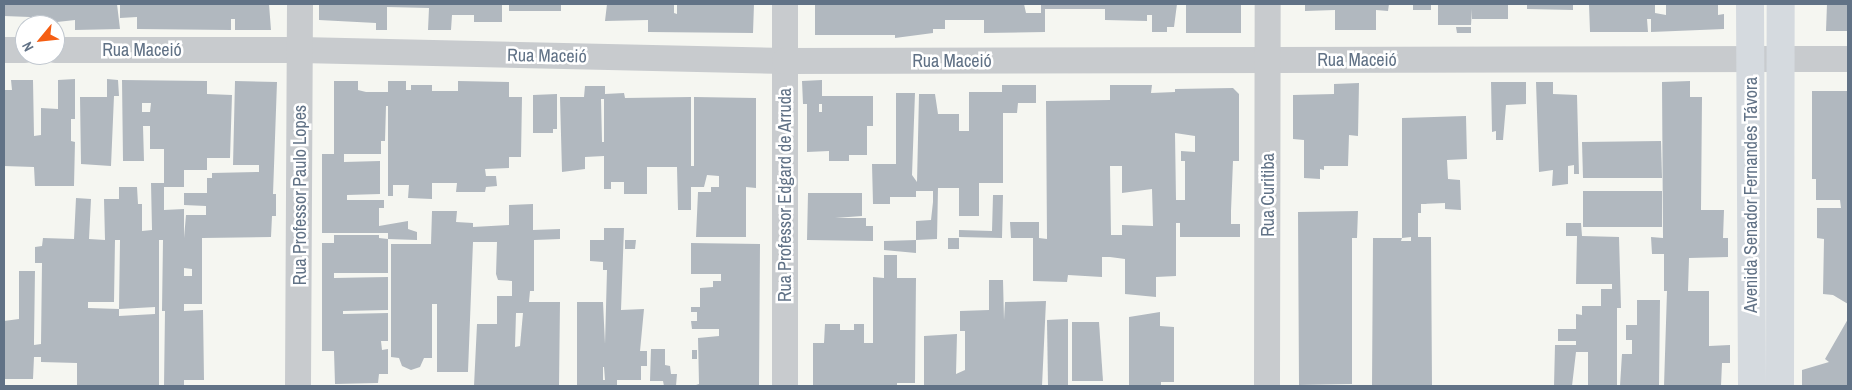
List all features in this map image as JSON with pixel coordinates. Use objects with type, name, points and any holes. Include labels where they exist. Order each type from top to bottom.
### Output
[{"type":"main road","name":"Avenida Senador Fernandes Távora","points":[[1750,4],[1752,386]]},
{"type":"main road","name":"Avenida Senador Fernandes Távora","points":[[1780,386],[1781,4]]},
{"type":"street","name":"Rua Professor Paulo Lopes","points":[[298,386],[300,4]]},
{"type":"street","name":"Rua Professor Edgard de Arruda","points":[[784,4],[786,386]]},
{"type":"street","name":"Rua Curitiba","points":[[1267,386],[1268,4]]},
{"type":"street","name":"Rua Maceió","points":[[65,50],[301,50],[785,61],[1848,59]]},
{"type":"building","points":[[4,4],[117,4],[120,29],[75,30],[75,20],[65,21],[65,15],[4,16]]},
{"type":"building","points":[[120,4],[269,4],[271,30],[235,30],[235,19],[231,19],[231,30],[137,29],[137,17],[120,18]]},
{"type":"building","points":[[319,4],[502,4],[502,22],[474,22],[474,15],[452,15],[451,30],[428,30],[429,8],[387,7],[387,30],[376,30],[376,23],[319,20]]},
{"type":"building","points":[[509,4],[571,4],[561,5],[561,11],[509,11]]},
{"type":"building","points":[[607,4],[674,4],[674,13],[677,14],[677,4],[754,4],[753,33],[648,32],[648,20],[605,21]]},
{"type":"building","points":[[815,4],[1024,4],[1026,13],[1041,13],[1041,4],[1177,4],[1174,27],[1167,27],[1167,32],[1152,32],[1152,15],[1147,15],[1147,21],[1105,20],[1105,9],[1045,9],[1045,32],[984,33],[984,20],[945,20],[945,29],[933,29],[933,33],[895,38],[895,35],[815,35]]},
{"type":"building","points":[[1186,4],[1241,4],[1241,33],[1186,33]]},
{"type":"building","points":[[1305,4],[1389,4],[1388,11],[1376,10],[1376,30],[1335,30],[1335,10],[1305,11]]},
{"type":"building","points":[[1413,4],[1431,4],[1431,10],[1413,10]]},
{"type":"building","points":[[1438,4],[1508,4],[1508,19],[1472,19],[1472,9],[1471,25],[1438,25]]},
{"type":"building","points":[[1527,4],[1573,4],[1573,10],[1527,9]]},
{"type":"building","points":[[1589,4],[1655,4],[1655,13],[1666,15],[1666,4],[1718,4],[1718,15],[1724,14],[1724,29],[1651,32],[1651,19],[1647,19],[1648,32],[1590,32]]},
{"type":"building","points":[[1827,4],[1848,4],[1848,31],[1826,31]]},
{"type":"building","points":[[1456,27],[1471,27],[1471,33],[1457,33]]},
{"type":"building","points":[[75,79],[75,119],[71,119],[71,141],[75,142],[74,186],[35,186],[34,167],[4,166],[4,90],[12,90],[11,80],[33,80],[34,136],[41,135],[41,108],[58,109],[58,80]]},
{"type":"building","points":[[107,79],[118,80],[119,96],[114,96],[111,166],[81,164],[80,97],[107,97]]},
{"type":"building","points":[[122,80],[207,81],[207,94],[232,95],[230,158],[207,158],[207,170],[184,170],[184,187],[164,187],[164,210],[184,209],[184,238],[186,215],[206,215],[206,206],[184,205],[184,193],[207,193],[207,178],[212,178],[212,173],[259,172],[259,165],[233,165],[235,81],[277,82],[273,194],[276,194],[276,216],[272,216],[271,237],[202,238],[202,304],[184,304],[184,311],[203,310],[204,380],[184,380],[184,386],[164,386],[165,311],[162,311],[163,240],[159,240],[159,386],[77,386],[77,363],[41,362],[41,357],[34,357],[33,379],[4,379],[4,321],[19,319],[19,271],[35,271],[34,345],[41,344],[42,263],[35,263],[35,247],[42,246],[43,238],[74,239],[76,198],[91,199],[89,239],[105,240],[104,199],[119,199],[119,187],[137,187],[138,204],[142,204],[142,231],[152,230],[151,183],[164,183],[164,149],[150,149],[150,126],[143,126],[144,161],[123,161]],"holes":[[[142,103],[151,103],[150,112],[142,112]],[[115,240],[120,240],[119,309],[88,308],[88,302],[114,302]],[[184,268],[192,269],[192,276],[184,276]],[[155,307],[155,314],[119,316],[119,309]]]},
{"type":"building","points":[[822,80],[822,96],[873,96],[873,126],[867,126],[867,155],[849,155],[849,161],[829,161],[829,151],[807,152],[807,104],[803,104],[802,81]],"holes":[[[819,104],[822,104],[822,112],[819,112]]]},
{"type":"building","points":[[334,81],[358,81],[358,90],[366,92],[388,92],[388,81],[406,81],[406,90],[411,90],[411,85],[432,85],[432,91],[458,91],[458,81],[509,82],[509,97],[522,97],[521,157],[509,157],[509,168],[485,169],[486,176],[496,176],[497,186],[486,187],[485,192],[456,192],[457,183],[432,183],[432,199],[408,198],[409,185],[393,185],[393,196],[388,196],[388,106],[386,106],[385,141],[381,141],[381,154],[344,154],[344,162],[380,161],[380,194],[347,195],[347,200],[384,200],[384,208],[379,208],[379,226],[408,221],[408,229],[417,232],[417,240],[388,239],[388,233],[322,233],[322,154],[334,154]]},
{"type":"building","points":[[1690,81],[1690,97],[1702,97],[1701,210],[1724,210],[1723,238],[1728,238],[1728,257],[1689,258],[1688,291],[1709,291],[1709,346],[1730,345],[1730,363],[1722,363],[1721,386],[1664,386],[1667,291],[1664,291],[1664,254],[1652,254],[1651,237],[1663,238],[1662,82]]},
{"type":"building","points":[[1491,82],[1526,82],[1526,104],[1506,105],[1503,140],[1496,140],[1496,131],[1492,132]]},
{"type":"building","points":[[1536,82],[1553,82],[1553,94],[1577,95],[1579,174],[1574,174],[1574,165],[1568,166],[1568,184],[1552,186],[1553,170],[1539,172]]},
{"type":"building","points":[[1359,83],[1358,136],[1349,135],[1348,166],[1324,166],[1324,170],[1320,169],[1320,179],[1304,178],[1304,140],[1293,139],[1293,95],[1334,94],[1334,84]]},
{"type":"building","points":[[1002,85],[1036,85],[1036,103],[1018,103],[1017,113],[1003,113],[1003,183],[979,183],[979,216],[959,216],[959,188],[938,188],[937,239],[916,240],[916,221],[931,220],[933,191],[916,191],[916,197],[890,197],[890,204],[873,204],[872,164],[896,164],[896,93],[915,93],[912,175],[917,182],[919,94],[935,94],[938,114],[959,114],[959,131],[969,131],[969,92],[1002,92]]},
{"type":"building","points":[[1110,85],[1152,85],[1151,93],[1175,92],[1175,89],[1233,88],[1239,94],[1239,161],[1233,161],[1231,224],[1240,224],[1240,237],[1180,237],[1180,223],[1176,223],[1176,276],[1156,277],[1156,297],[1125,294],[1125,259],[1110,257],[1102,257],[1102,277],[1068,275],[1067,282],[1033,281],[1033,238],[1011,238],[1010,222],[1039,222],[1039,238],[1047,239],[1046,101],[1110,100]],"holes":[[[1175,133],[1195,136],[1195,152],[1181,151],[1181,161],[1185,161],[1185,200],[1176,200]],[[1110,166],[1122,166],[1122,193],[1152,189],[1153,226],[1122,225],[1122,235],[1111,235]]]},
{"type":"building","points":[[585,86],[605,86],[605,94],[624,93],[625,98],[691,97],[691,166],[694,166],[694,97],[756,98],[756,188],[746,187],[746,237],[696,237],[698,192],[711,192],[711,187],[719,187],[719,176],[707,175],[704,187],[691,187],[691,210],[678,210],[677,167],[647,167],[647,194],[624,194],[624,182],[611,182],[611,189],[604,189],[604,156],[585,157],[585,169],[562,172],[560,97],[584,97]],"holes":[[[601,99],[604,99],[604,142],[602,142]]]},
{"type":"building","points":[[1812,91],[1848,91],[1848,304],[1833,295],[1823,294],[1824,239],[1817,238],[1817,208],[1841,208],[1840,200],[1816,200],[1816,179],[1812,179]]},
{"type":"building","points":[[557,94],[557,129],[553,129],[553,133],[533,133],[533,95]]},
{"type":"building","points":[[1466,116],[1467,159],[1447,160],[1448,179],[1460,180],[1461,210],[1445,209],[1445,203],[1421,204],[1421,213],[1418,213],[1418,237],[1431,237],[1432,386],[1372,386],[1373,238],[1402,238],[1402,118]],"holes":[[[1411,237],[1411,241],[1401,241],[1402,238]]]},
{"type":"building","points":[[1661,141],[1662,178],[1583,178],[1582,142]]},
{"type":"building","points":[[1583,191],[1662,191],[1662,227],[1583,227]]},
{"type":"building","points":[[808,193],[862,193],[862,216],[835,218],[866,218],[866,226],[873,226],[873,241],[807,240]]},
{"type":"building","points":[[993,195],[1003,195],[1002,238],[959,237],[959,230],[992,231]]},
{"type":"building","points":[[533,204],[533,230],[560,229],[560,239],[534,240],[534,291],[530,291],[529,302],[560,302],[559,386],[474,386],[477,324],[497,324],[497,296],[512,296],[512,281],[498,280],[496,274],[497,242],[473,242],[468,372],[437,372],[437,304],[432,304],[432,358],[424,358],[420,367],[411,370],[402,366],[399,358],[391,357],[391,244],[431,244],[432,211],[457,211],[456,222],[473,223],[473,227],[509,225],[509,205]],"holes":[[[516,313],[523,313],[520,346],[515,347]]]},
{"type":"building","points":[[1358,211],[1357,238],[1352,238],[1352,384],[1299,385],[1298,212]]},
{"type":"building","points":[[1566,223],[1581,223],[1582,236],[1619,237],[1621,308],[1617,308],[1617,386],[1588,386],[1588,352],[1576,352],[1572,386],[1554,386],[1555,345],[1576,345],[1576,341],[1558,341],[1558,329],[1576,329],[1576,314],[1582,315],[1582,306],[1601,306],[1601,289],[1612,289],[1612,284],[1576,284],[1577,236],[1566,236]]},
{"type":"building","points":[[604,228],[624,228],[621,310],[644,309],[640,351],[647,351],[647,366],[641,366],[641,380],[617,380],[617,386],[577,386],[577,302],[603,302],[605,344],[607,270],[603,270],[603,262],[590,261],[590,240],[604,240]],"holes":[[[604,367],[605,380],[603,380]]]},
{"type":"building","points":[[334,235],[379,235],[379,238],[388,239],[388,273],[334,273],[334,278],[388,277],[388,310],[343,311],[343,314],[388,313],[388,341],[381,341],[382,350],[388,349],[388,374],[379,374],[378,383],[335,384],[334,351],[322,351],[322,243],[334,243]]},
{"type":"building","points":[[948,238],[959,238],[959,249],[948,249]]},
{"type":"building","points":[[625,240],[636,240],[635,249],[625,249]]},
{"type":"building","points":[[916,240],[916,253],[884,250],[884,241]]},
{"type":"building","points":[[691,243],[760,244],[759,386],[693,386],[699,384],[698,338],[719,336],[719,329],[692,329],[691,321],[697,321],[697,312],[691,312],[691,307],[700,307],[700,288],[713,287],[713,281],[721,281],[721,274],[691,274]]},
{"type":"building","points":[[884,255],[897,255],[897,278],[916,278],[915,383],[897,383],[897,386],[813,386],[813,343],[824,343],[825,324],[840,324],[840,330],[854,330],[854,324],[864,324],[864,343],[873,343],[873,277],[884,278]]},
{"type":"building","points":[[989,280],[1003,280],[1004,320],[1005,302],[1046,301],[1042,386],[924,385],[924,336],[957,334],[956,374],[965,370],[965,331],[960,331],[960,311],[989,310]]},
{"type":"building","points":[[1637,300],[1660,300],[1659,386],[1620,386],[1622,354],[1632,354],[1632,340],[1626,340],[1626,325],[1637,325]]},
{"type":"building","points":[[1160,312],[1160,326],[1174,327],[1174,382],[1161,382],[1161,386],[1129,386],[1129,317]]},
{"type":"building","points":[[1068,319],[1068,386],[1048,386],[1047,320]]},
{"type":"building","points":[[1848,319],[1848,386],[1802,386],[1802,370],[1829,362],[1825,359]]},
{"type":"building","points":[[1072,322],[1099,322],[1103,381],[1072,381]]},
{"type":"building","points":[[651,349],[665,349],[665,365],[670,366],[671,374],[677,374],[676,386],[664,386],[663,381],[650,381]]},
{"type":"building","points":[[692,350],[697,350],[697,359],[692,359]]}]
